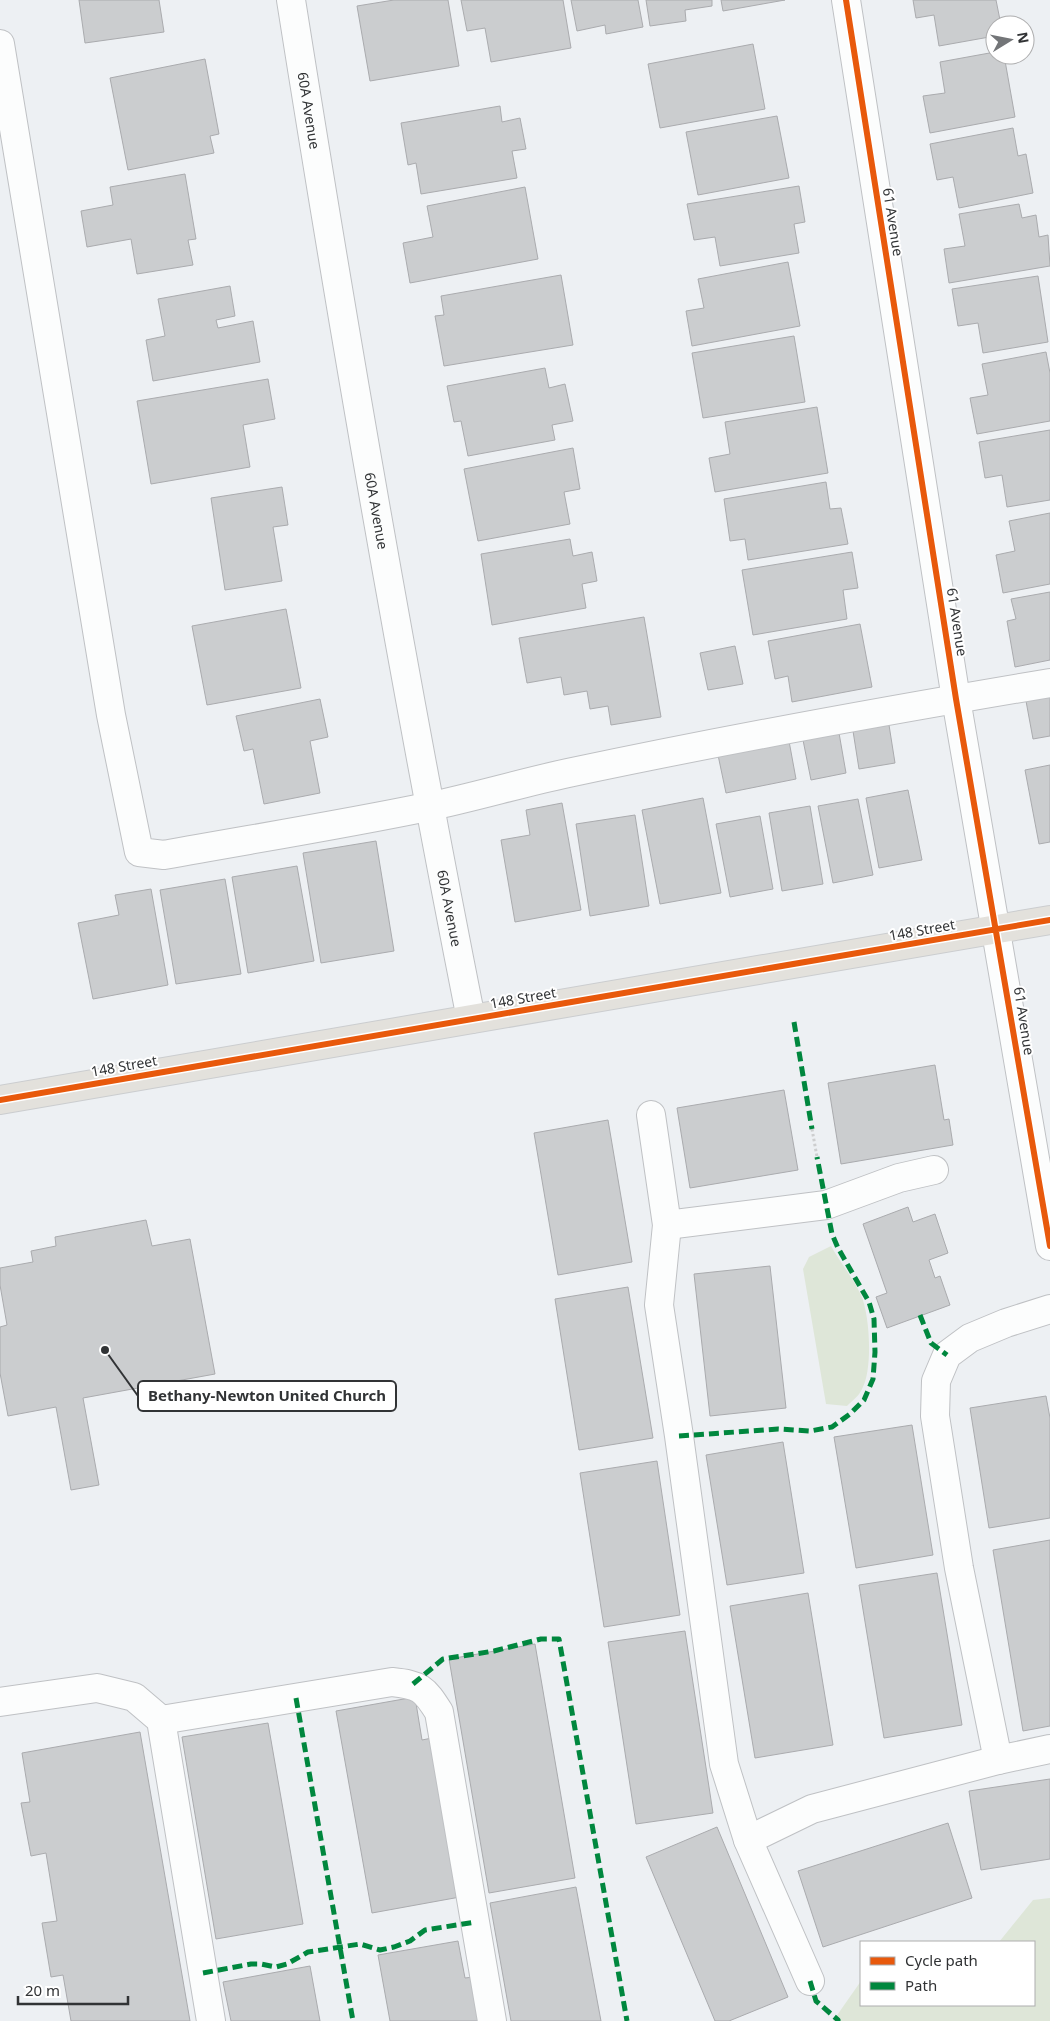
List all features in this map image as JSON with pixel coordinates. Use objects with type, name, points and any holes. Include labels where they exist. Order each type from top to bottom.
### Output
[{"type":"main road","name":"148 Street","points":[[0,1100],[1050,920]]},
{"type":"street","name":"60A Avenue","points":[[291,0],[317,163],[429,807],[471,1019]]},
{"type":"street","name":"61 Avenue","points":[[846,0],[956,699],[996,930],[1040,1133],[1050,1246]]},
{"type":"street","points":[[0,44],[111,715],[139,852],[164,855],[429,807],[566,773],[1050,683]]},
{"type":"street","points":[[652,1115],[667,1225],[660,1305],[724,1764],[748,1840],[810,1980]]},
{"type":"street","points":[[667,1225],[826,1205],[899,1178],[934,1170]]},
{"type":"street","points":[[998,1760],[959,1568],[935,1416],[936,1381],[946,1355],[970,1338],[1050,1308]]},
{"type":"street","points":[[161,1720],[392,1682],[413,1684],[429,1695],[439,1712],[492,2021]]},
{"type":"street","points":[[0,1702],[97,1688],[134,1697],[161,1720],[211,2021]]},
{"type":"street","points":[[748,1840],[812,1809],[998,1760],[1050,1749]]},
{"type":"path","points":[[812,1129],[817,1157]]},
{"type":"shaded area","points":[[831,1246],[861,1295],[868,1329],[869,1356],[865,1380],[859,1394],[847,1406],[826,1404],[803,1269],[809,1257]]},
{"type":"shaded area","points":[[1050,1898],[1050,2021],[833,2021],[860,1982],[860,2006],[1035,2006],[1035,1941],[1000,1941],[1033,1900]]},
{"type":"building","points":[[79,0],[159,0],[164,32],[85,43]]},
{"type":"building","points":[[394,0],[448,0],[459,66],[370,81],[357,6]]},
{"type":"building","points":[[461,0],[563,0],[571,48],[491,62],[485,28],[467,31]]},
{"type":"building","points":[[571,0],[638,0],[643,27],[606,34],[605,25],[577,31]]},
{"type":"building","points":[[646,0],[712,0],[712,6],[685,10],[686,21],[650,26]]},
{"type":"building","points":[[721,0],[785,0],[723,11]]},
{"type":"building","points":[[913,0],[996,0],[999,15],[985,15],[985,38],[939,46],[934,15],[916,18]]},
{"type":"building","points":[[753,44],[765,109],[660,128],[648,64]]},
{"type":"building","points":[[985,54],[985,65],[1006,65],[1015,117],[930,133],[923,96],[945,93],[940,62]]},
{"type":"building","points":[[205,59],[219,134],[210,136],[214,153],[128,170],[110,78]]},
{"type":"building","points":[[500,106],[502,122],[520,118],[526,149],[512,151],[517,178],[421,194],[416,163],[408,165],[401,123]]},
{"type":"building","points":[[777,116],[789,178],[698,195],[686,132]]},
{"type":"building","points":[[1013,128],[1018,156],[1026,154],[1033,193],[959,208],[953,177],[937,180],[930,144]]},
{"type":"building","points":[[185,174],[196,239],[188,240],[193,265],[137,274],[131,239],[87,247],[81,211],[113,205],[110,187]]},
{"type":"building","points":[[799,186],[805,222],[794,224],[799,253],[720,266],[715,237],[694,240],[687,204]]},
{"type":"building","points":[[525,187],[538,259],[410,283],[403,243],[433,237],[427,206]]},
{"type":"building","points":[[1019,204],[1022,218],[1036,215],[1039,237],[1048,235],[1050,266],[949,283],[944,249],[965,246],[959,214]]},
{"type":"building","points":[[788,262],[800,326],[692,346],[686,311],[704,308],[698,279]]},
{"type":"building","points":[[561,275],[573,345],[444,366],[435,316],[444,315],[441,296]]},
{"type":"building","points":[[1038,276],[1048,342],[983,353],[978,323],[958,326],[952,289]]},
{"type":"building","points":[[230,286],[235,316],[216,320],[218,328],[253,321],[260,362],[153,381],[146,340],[165,336],[158,299]]},
{"type":"building","points":[[794,336],[805,402],[703,418],[692,353]]},
{"type":"building","points":[[1046,352],[1050,373],[1050,421],[977,434],[970,398],[988,395],[982,364]]},
{"type":"building","points":[[545,368],[549,388],[565,384],[573,421],[552,425],[555,440],[468,456],[461,421],[454,422],[447,386]]},
{"type":"building","points":[[268,379],[275,419],[243,425],[250,467],[151,484],[137,401]]},
{"type":"building","points":[[817,407],[828,473],[715,492],[709,458],[730,454],[725,422]]},
{"type":"building","points":[[1050,430],[1050,500],[1007,507],[1002,475],[985,478],[979,442]]},
{"type":"building","points":[[573,448],[580,489],[564,492],[570,524],[478,541],[464,469]]},
{"type":"building","points":[[826,482],[830,509],[841,508],[848,544],[748,560],[745,539],[730,541],[724,499]]},
{"type":"building","points":[[282,487],[288,525],[273,527],[282,581],[225,590],[211,498]]},
{"type":"building","points":[[1050,513],[1050,584],[1003,593],[996,555],[1015,551],[1009,521]]},
{"type":"building","points":[[570,539],[573,556],[592,552],[597,581],[582,584],[586,608],[492,625],[481,554]]},
{"type":"building","points":[[852,552],[858,588],[843,590],[847,619],[753,635],[742,570]]},
{"type":"building","points":[[1050,592],[1050,660],[1015,667],[1007,621],[1016,619],[1011,599]]},
{"type":"building","points":[[286,609],[301,688],[207,705],[192,626]]},
{"type":"building","points":[[644,617],[661,717],[611,725],[608,706],[590,709],[587,691],[564,695],[561,677],[527,683],[519,638]]},
{"type":"building","points":[[860,624],[872,687],[792,702],[788,676],[775,679],[768,641]]},
{"type":"building","points":[[735,646],[743,684],[708,690],[700,653]]},
{"type":"building","points":[[1050,697],[1050,736],[1033,739],[1026,701]]},
{"type":"building","points":[[320,699],[328,737],[310,741],[320,793],[264,804],[253,749],[244,751],[236,716]]},
{"type":"building","points":[[889,725],[895,763],[859,769],[853,731]]},
{"type":"building","points":[[839,733],[846,773],[811,780],[803,740]]},
{"type":"building","points":[[789,741],[796,779],[726,793],[718,755]]},
{"type":"building","points":[[1050,765],[1050,842],[1039,844],[1025,770]]},
{"type":"building","points":[[908,790],[922,860],[879,868],[866,798]]},
{"type":"building","points":[[703,798],[721,893],[660,904],[642,810]]},
{"type":"building","points":[[858,799],[873,875],[833,883],[818,806]]},
{"type":"building","points":[[562,803],[581,910],[515,922],[501,840],[530,835],[526,810]]},
{"type":"building","points":[[810,806],[823,884],[782,891],[769,813]]},
{"type":"building","points":[[635,815],[649,906],[590,916],[576,824]]},
{"type":"building","points":[[760,816],[773,889],[730,897],[716,824]]},
{"type":"building","points":[[376,841],[394,951],[321,963],[303,853]]},
{"type":"building","points":[[297,866],[314,961],[248,973],[232,877]]},
{"type":"building","points":[[225,879],[241,974],[176,984],[160,890]]},
{"type":"building","points":[[151,889],[168,985],[93,999],[78,923],[119,915],[115,895]]},
{"type":"building","points":[[935,1065],[944,1120],[949,1119],[953,1145],[841,1164],[828,1083]]},
{"type":"building","points":[[784,1090],[798,1170],[690,1188],[677,1108]]},
{"type":"building","points":[[608,1120],[632,1262],[558,1275],[534,1133]]},
{"type":"building","points":[[908,1207],[913,1222],[935,1214],[948,1253],[929,1260],[935,1278],[940,1276],[950,1305],[887,1328],[876,1297],[887,1293],[863,1224]]},
{"type":"building","points":[[146,1220],[152,1246],[190,1239],[215,1374],[83,1398],[99,1485],[71,1490],[56,1407],[8,1416],[0,1373],[0,1327],[7,1325],[0,1285],[0,1268],[33,1262],[31,1251],[56,1246],[55,1237]]},
{"type":"building","points":[[770,1266],[786,1408],[710,1416],[694,1274]]},
{"type":"building","points":[[628,1287],[653,1438],[579,1450],[555,1299]]},
{"type":"building","points":[[1046,1396],[1050,1418],[1050,1518],[989,1528],[970,1408]]},
{"type":"building","points":[[912,1425],[933,1555],[856,1568],[834,1437]]},
{"type":"building","points":[[783,1442],[804,1573],[727,1585],[706,1455]]},
{"type":"building","points":[[657,1461],[680,1615],[604,1627],[580,1473]]},
{"type":"building","points":[[1050,1540],[1050,1726],[1023,1731],[993,1550]]},
{"type":"building","points":[[937,1573],[962,1725],[884,1738],[859,1585]]},
{"type":"building","points":[[808,1593],[833,1745],[755,1758],[730,1606]]},
{"type":"building","points":[[685,1631],[713,1813],[636,1824],[608,1642]]},
{"type":"building","points":[[535,1644],[575,1878],[489,1893],[449,1659]]},
{"type":"building","points":[[415,1697],[422,1740],[432,1738],[460,1897],[372,1913],[336,1711]]},
{"type":"building","points":[[268,1723],[303,1924],[216,1939],[182,1737]]},
{"type":"building","points":[[140,1732],[190,2021],[71,2021],[63,1975],[51,1977],[42,1923],[57,1921],[46,1853],[31,1856],[21,1803],[30,1802],[22,1753]]},
{"type":"building","points":[[1050,1779],[1050,1859],[981,1870],[969,1791]]},
{"type":"building","points":[[948,1823],[972,1898],[823,1947],[798,1871]]},
{"type":"building","points":[[717,1827],[788,1997],[729,2021],[715,2021],[646,1857]]},
{"type":"building","points":[[576,1887],[601,2021],[511,2021],[490,1903]]},
{"type":"building","points":[[458,1941],[465,1978],[474,1977],[481,2021],[390,2021],[378,1955]]},
{"type":"building","points":[[310,1966],[320,2021],[231,2021],[223,1982]]},
{"type":"marked path","points":[[794,1022],[812,1129]]},
{"type":"marked path","points":[[679,1436],[778,1429],[810,1431],[832,1427],[850,1414],[864,1400],[873,1379],[875,1352],[874,1319],[869,1302],[832,1234],[817,1157]]},
{"type":"marked path","points":[[920,1315],[931,1343],[947,1355]]},
{"type":"marked path","points":[[413,1684],[443,1659],[494,1651],[541,1639],[559,1639],[627,2021]]},
{"type":"marked path","points":[[296,1698],[353,2021]]},
{"type":"marked path","points":[[203,1973],[251,1964],[276,1967],[287,1964],[308,1952],[360,1944],[380,1950],[410,1941],[425,1930],[476,1922]]},
{"type":"marked path","points":[[810,1981],[816,2001],[837,2021]]},
{"type":"cycle path","points":[[846,0],[956,699],[1050,1246]]},
{"type":"cycle path","points":[[0,1100],[1050,920]]},
{"type":"place","name":"Bethany-Newton United Church","points":[[105,1350]]}]
